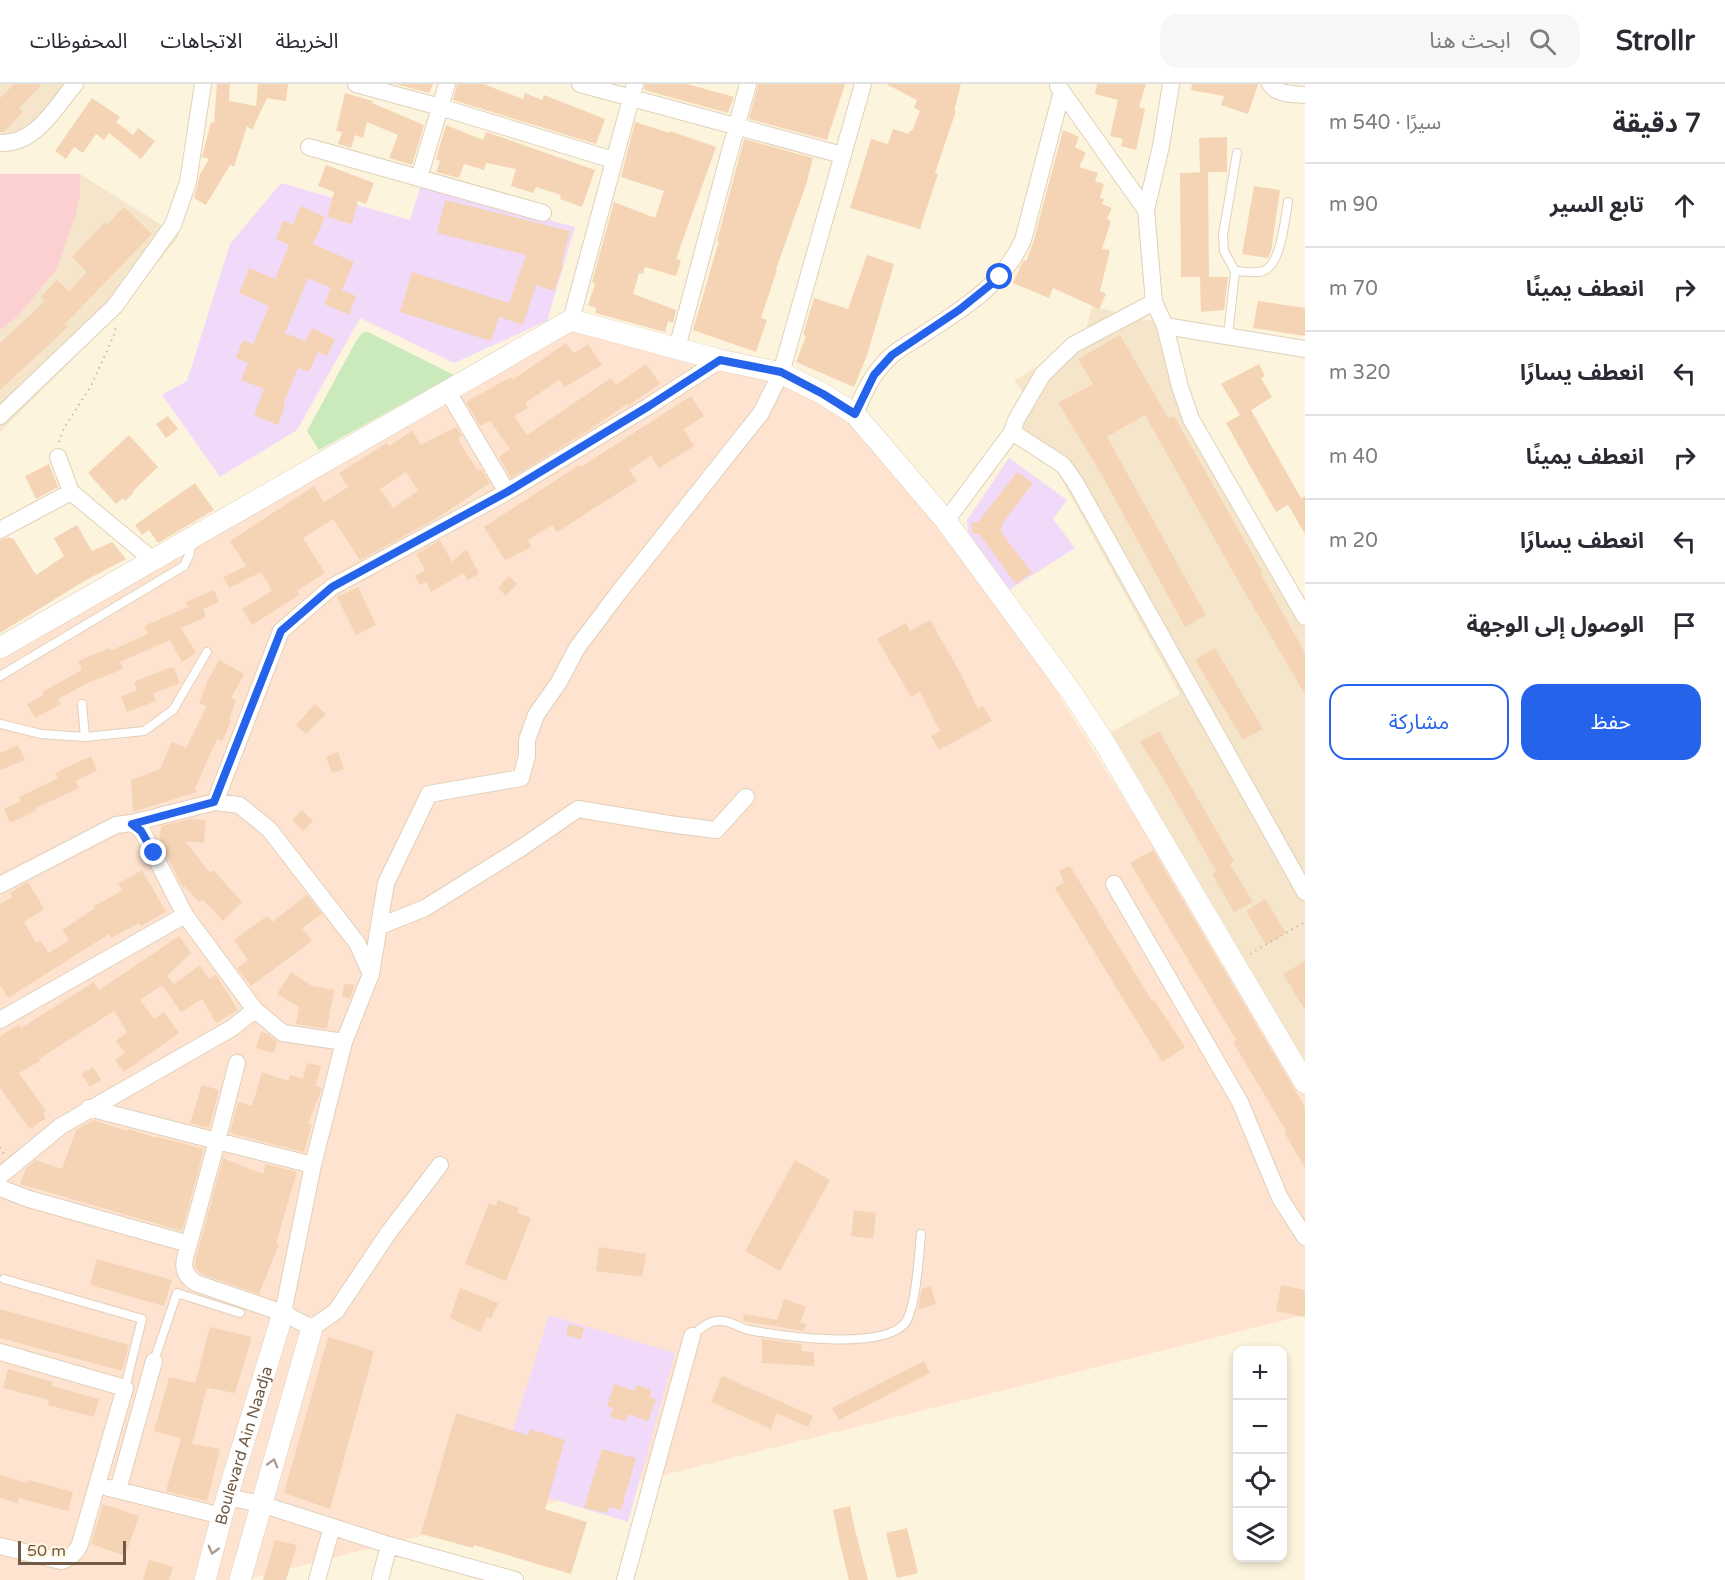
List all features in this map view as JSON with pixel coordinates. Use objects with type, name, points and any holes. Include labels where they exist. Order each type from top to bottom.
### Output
[{"type":"street","points":[[0,143],[18,141],[33,134],[75,84]]},
{"type":"street","points":[[0,416],[115,306],[173,225],[188,182],[203,84]]},
{"type":"street","points":[[356,84],[613,160]]},
{"type":"street","points":[[419,178],[447,84]]},
{"type":"street","points":[[580,84],[633,91],[735,127],[842,155]]},
{"type":"street","points":[[676,348],[748,84]]},
{"type":"street","points":[[283,1312],[313,1165],[344,1042],[371,974],[386,883],[429,794],[521,778],[527,756],[527,740],[536,715],[559,682],[577,648],[761,413],[781,372],[863,84]]},
{"type":"street","points":[[1171,84],[1161,146],[1146,210],[1154,302],[1165,326],[1180,387],[1191,419],[1305,617]]},
{"type":"street","points":[[1270,84],[1278,92],[1305,95]]},
{"type":"street","points":[[1060,88],[1146,210]]},
{"type":"street","points":[[855,414],[874,375],[892,355],[959,310],[1000,277],[1015,257],[1023,240],[1060,88]]},
{"type":"street","points":[[0,648],[571,320],[633,91]]},
{"type":"street","points":[[309,147],[543,213]]},
{"type":"street","points":[[946,521],[1012,432],[1016,420],[1043,374],[1073,345],[1154,302]]},
{"type":"street","points":[[571,320],[720,360],[781,372],[855,414],[946,521],[1072,693],[1101,737],[1305,1083]]},
{"type":"street","points":[[1165,326],[1305,349]]},
{"type":"street","points":[[214,802],[281,631],[332,587],[507,492],[720,360]]},
{"type":"street","points":[[448,392],[507,492]]},
{"type":"street","points":[[1012,432],[1063,465],[1075,482],[1305,892]]},
{"type":"street","points":[[58,457],[70,492],[154,561]]},
{"type":"street","points":[[0,530],[70,492]]},
{"type":"street","points":[[380,926],[425,908],[521,849],[578,808],[716,830],[746,797]]},
{"type":"street","points":[[0,885],[116,825],[132,824],[214,802],[239,805],[269,829],[357,943],[371,974]]},
{"type":"street","points":[[132,824],[141,831],[185,915],[255,1010],[283,1033],[344,1042]]},
{"type":"street","points":[[1114,884],[1240,1102],[1280,1198],[1305,1237]]},
{"type":"street","points":[[0,1020],[185,915]]},
{"type":"street","points":[[0,1176],[61,1126],[232,1028],[255,1010]]},
{"type":"street","points":[[237,1063],[183,1263],[186,1275],[190,1279],[283,1312],[312,1328],[336,1311],[389,1232],[440,1165]]},
{"type":"street","points":[[89,1108],[313,1165]]},
{"type":"street","points":[[0,1188],[28,1199],[189,1244]]},
{"type":"street","name":"Boulevard Ain Naadja","points":[[205,1580],[283,1312]]},
{"type":"street","name":"Boulevard Ain Naadja","points":[[240,1580],[312,1328]]},
{"type":"street","points":[[624,1580],[692,1336]]},
{"type":"street","points":[[0,1352],[125,1388],[76,1552],[61,1561],[0,1546]]},
{"type":"street","points":[[118,1490],[154,1361]]},
{"type":"street","points":[[96,1485],[225,1507],[261,1504],[389,1545],[515,1580]]},
{"type":"street","points":[[317,1580],[332,1527]]},
{"type":"street","points":[[380,1580],[389,1545]]},
{"type":"lane","points":[[1228,336],[1235,271],[1224,251],[1223,235],[1236,153]]},
{"type":"lane","points":[[1235,271],[1263,272],[1271,266],[1281,241],[1288,202]]},
{"type":"lane","points":[[0,676],[184,566],[190,553],[191,539]]},
{"type":"lane","points":[[0,724],[41,734],[85,737],[144,731],[173,710],[207,652]]},
{"type":"lane","points":[[82,704],[85,737]]},
{"type":"lane","points":[[692,1336],[707,1323],[723,1320],[747,1330],[832,1340],[872,1339],[892,1333],[905,1323],[912,1309],[921,1234]]},
{"type":"lane","points":[[4,1279],[142,1319],[125,1388]]},
{"type":"lane","points":[[154,1361],[177,1293],[240,1313]]},
{"type":"path","points":[[58,457],[57,445],[64,428],[91,386],[114,335],[115,306]]},
{"type":"path","points":[[1234,963],[1305,922]]},
{"type":"shaded area","points":[[0,84],[69,84],[30,126],[9,136],[0,133]]},
{"type":"shaded area","points":[[0,174],[80,174],[80,196],[76,215],[56,270],[18,316],[0,330]]},
{"type":"shaded area","points":[[80,174],[179,236],[109,323],[0,432],[0,330],[18,316],[56,269],[76,215],[80,196]]},
{"type":"shaded area","points":[[281,183],[410,220],[421,185],[575,227],[547,321],[454,363],[360,318],[297,430],[220,477],[162,395],[187,381],[230,244]]},
{"type":"shaded area","points":[[1092,306],[1160,323],[1177,387],[1305,624],[1305,1061],[1111,732],[1180,694],[1053,464],[1008,423],[1025,394],[1014,381],[1038,366],[1058,370],[1085,335]]},
{"type":"shaded area","points":[[571,320],[720,360],[855,414],[972,557],[1305,1088],[1305,1315],[244,1580],[0,1580],[0,644]]},
{"type":"shaded area","points":[[1009,458],[1067,500],[1053,519],[1075,548],[1009,590],[968,532],[967,520]]},
{"type":"shaded area","points":[[549,1315],[675,1353],[628,1522],[497,1482]]},
{"type":"green space","points":[[368,332],[454,375],[319,450],[307,431],[355,343],[362,333]]},
{"type":"building","points":[[14,84],[42,84],[19,108],[23,112],[4,132],[0,132],[0,98]]},
{"type":"building","points":[[217,84],[230,84],[229,101],[256,106],[258,84],[288,84],[286,101],[267,98],[252,130],[247,126],[234,167],[230,165],[206,205],[194,198],[200,174],[209,159],[202,157],[211,122],[214,123]]},
{"type":"building","points":[[396,84],[433,84],[429,93]]},
{"type":"building","points":[[457,84],[483,84],[523,99],[525,93],[542,100],[544,95],[605,119],[596,144],[453,100]]},
{"type":"building","points":[[645,84],[687,84],[734,97],[728,113],[644,90]]},
{"type":"building","points":[[758,84],[845,84],[827,140],[749,119]]},
{"type":"building","points":[[886,84],[961,84],[954,111],[956,111],[935,173],[938,174],[920,229],[850,208],[871,139],[888,144],[893,129],[909,134],[920,111],[914,108],[917,100]]},
{"type":"building","points":[[1097,84],[1146,84],[1139,107],[1145,109],[1136,150],[1121,146],[1123,139],[1110,136],[1118,100],[1095,94]]},
{"type":"building","points":[[1192,84],[1258,84],[1248,114],[1221,105],[1224,96],[1191,90]]},
{"type":"building","points":[[345,93],[373,101],[372,103],[424,125],[412,165],[389,158],[398,135],[367,122],[363,138],[355,135],[351,148],[338,144],[342,132],[336,131]]},
{"type":"building","points":[[92,98],[120,117],[116,122],[133,135],[138,128],[155,141],[141,159],[109,133],[104,140],[96,134],[83,153],[74,147],[66,159],[55,151]]},
{"type":"building","points":[[635,122],[716,147],[676,259],[681,260],[676,276],[645,267],[643,274],[639,273],[633,294],[676,310],[673,323],[668,321],[665,332],[595,313],[596,308],[588,305],[614,202],[655,218],[664,191],[621,177]]},
{"type":"building","points":[[446,125],[483,140],[486,132],[595,170],[582,207],[560,199],[561,195],[536,187],[533,193],[511,186],[516,169],[486,163],[484,170],[464,164],[459,178],[436,172],[440,161],[436,159]]},
{"type":"building","points":[[1063,130],[1079,137],[1075,147],[1086,153],[1079,167],[1098,173],[1095,181],[1104,184],[1100,198],[1104,199],[1102,204],[1112,208],[1107,219],[1111,221],[1102,249],[1110,250],[1100,291],[1106,294],[1099,309],[1053,288],[1049,298],[1013,283],[1033,243]]},
{"type":"building","points":[[1227,137],[1227,172],[1200,172],[1199,138]]},
{"type":"building","points":[[744,139],[813,158],[761,318],[767,320],[756,352],[693,330],[719,241],[717,241]]},
{"type":"building","points":[[326,165],[374,183],[366,204],[358,201],[352,224],[327,217],[334,192],[318,186]]},
{"type":"building","points":[[1208,172],[1209,277],[1228,277],[1224,310],[1201,312],[1200,277],[1181,277],[1180,173]]},
{"type":"building","points":[[1254,186],[1280,190],[1268,258],[1242,254]]},
{"type":"building","points":[[445,200],[570,231],[561,265],[563,266],[554,291],[536,285],[523,325],[499,317],[491,341],[400,312],[412,272],[509,303],[526,255],[437,233]]},
{"type":"building","points":[[301,206],[325,217],[313,244],[354,262],[342,290],[356,296],[349,315],[324,304],[331,288],[308,278],[285,333],[305,341],[312,328],[335,339],[327,356],[318,352],[309,372],[298,368],[283,405],[285,406],[278,425],[254,415],[264,389],[241,380],[248,363],[236,358],[243,340],[253,344],[269,306],[239,293],[249,268],[275,279],[289,245],[276,239],[283,221],[293,224]]},
{"type":"building","points":[[124,207],[152,234],[65,324],[68,327],[0,390],[0,343],[45,301],[41,297],[57,280],[69,291],[87,272],[72,257],[105,222],[108,224]]},
{"type":"building","points":[[867,255],[894,264],[867,355],[854,387],[796,362],[806,336],[803,335],[814,298],[848,309]]},
{"type":"building","points":[[1258,301],[1305,308],[1305,336],[1253,328]]},
{"type":"building","points":[[1120,335],[1169,419],[1174,416],[1263,573],[1261,574],[1305,653],[1305,694],[1145,415],[1107,437],[1206,615],[1185,627],[1099,470],[1058,403],[1093,384],[1078,359]]},
{"type":"building","points":[[566,343],[574,353],[588,344],[602,365],[565,387],[559,380],[525,403],[528,408],[514,416],[527,435],[611,378],[616,385],[646,364],[660,384],[511,478],[499,457],[510,449],[490,421],[480,426],[466,402],[511,377],[512,380]]},
{"type":"building","points":[[1259,364],[1265,376],[1261,378],[1272,397],[1251,410],[1301,498],[1305,496],[1305,534],[1288,505],[1276,512],[1226,423],[1240,415],[1221,384]]},
{"type":"building","points":[[691,396],[704,416],[684,429],[694,446],[659,468],[651,456],[629,470],[637,481],[557,532],[552,525],[528,540],[531,547],[505,560],[484,527]]},
{"type":"building","points":[[168,416],[178,429],[166,438],[156,424]]},
{"type":"building","points":[[456,427],[462,436],[458,438],[465,451],[478,471],[481,469],[490,483],[437,518],[360,560],[333,519],[303,538],[325,573],[297,591],[299,595],[252,625],[242,609],[272,591],[261,572],[229,588],[223,577],[246,566],[230,541],[314,486],[324,502],[348,487],[339,473],[387,443],[389,446],[412,431],[421,445]],"holes":[[[406,472],[418,491],[393,508],[380,489]]]},
{"type":"building","points":[[129,435],[158,467],[125,501],[123,498],[116,504],[88,473]]},
{"type":"building","points":[[49,464],[58,487],[36,499],[25,476]]},
{"type":"building","points":[[1017,472],[1033,483],[1002,524],[1001,532],[1032,573],[1016,584],[979,534],[972,533],[971,523],[978,522]]},
{"type":"building","points":[[195,483],[214,510],[158,543],[149,530],[142,535],[135,525]]},
{"type":"building","points":[[77,525],[92,551],[112,542],[126,559],[86,580],[0,633],[0,540],[13,538],[36,575],[64,556],[54,538]]},
{"type":"building","points":[[440,540],[452,562],[466,549],[479,574],[467,580],[464,573],[431,592],[426,582],[420,585],[415,576],[425,570],[416,554]]},
{"type":"building","points":[[509,576],[517,584],[506,596],[498,588]]},
{"type":"building","points":[[358,587],[376,625],[356,635],[337,597]]},
{"type":"building","points":[[214,590],[219,602],[203,609],[206,617],[181,628],[196,653],[182,662],[170,640],[120,662],[123,669],[88,683],[58,699],[61,704],[35,718],[27,704],[44,695],[42,692],[82,670],[78,661],[109,648],[110,651],[148,634],[144,626],[188,607],[186,602]]},
{"type":"building","points":[[930,620],[978,709],[983,706],[992,721],[939,750],[931,736],[940,731],[920,692],[911,697],[877,639],[906,623],[910,631]]},
{"type":"building","points":[[1215,648],[1263,729],[1243,740],[1195,660]]},
{"type":"building","points":[[219,660],[244,674],[231,698],[236,700],[229,720],[231,721],[222,741],[217,739],[195,788],[197,792],[133,812],[131,780],[160,769],[172,742],[186,748],[207,706],[199,703]]},
{"type":"building","points":[[174,668],[180,683],[153,694],[156,701],[127,712],[121,697],[137,690],[134,682]]},
{"type":"building","points":[[315,704],[326,714],[306,734],[296,725]]},
{"type":"building","points":[[1159,731],[1234,861],[1230,864],[1253,902],[1234,912],[1212,874],[1216,871],[1140,742]]},
{"type":"building","points":[[18,745],[25,760],[0,770],[0,753]]},
{"type":"building","points":[[338,752],[344,769],[332,773],[326,757]]},
{"type":"building","points":[[91,756],[97,770],[76,781],[79,788],[10,823],[4,809],[21,801],[19,797],[58,778],[55,773]]},
{"type":"building","points":[[302,810],[313,821],[303,831],[292,820]]},
{"type":"building","points":[[190,819],[206,820],[204,843],[185,841],[210,873],[213,870],[242,902],[223,921],[202,899],[199,902],[185,886],[183,888],[160,842],[161,826]]},
{"type":"building","points":[[1153,850],[1305,1107],[1305,1168],[1284,1132],[1286,1131],[1233,1042],[1236,1040],[1130,863]]},
{"type":"building","points":[[1070,866],[1152,1001],[1154,1000],[1185,1047],[1162,1062],[1055,888],[1064,882],[1059,871]]},
{"type":"building","points":[[142,870],[166,912],[141,926],[139,923],[111,938],[109,934],[8,998],[0,985],[0,904],[12,897],[10,893],[28,882],[44,909],[24,922],[36,943],[40,940],[49,953],[69,940],[62,930],[95,908],[94,906],[122,891],[118,884]]},
{"type":"building","points":[[307,895],[322,914],[302,928],[312,941],[251,986],[237,968],[248,960],[234,940],[267,916],[272,922]]},
{"type":"building","points":[[1265,899],[1286,933],[1266,945],[1246,911]]},
{"type":"building","points":[[179,936],[191,953],[167,976],[174,984],[200,965],[209,979],[216,975],[238,1010],[216,1023],[202,999],[181,1012],[162,985],[140,1000],[154,1019],[164,1012],[179,1033],[124,1072],[115,1060],[125,1053],[116,1041],[127,1032],[114,1011],[19,1073],[46,1111],[43,1113],[46,1118],[30,1129],[0,1088],[0,1036],[19,1025],[21,1028],[94,982],[99,990]]},
{"type":"building","points":[[1305,961],[1305,1010],[1283,974]]},
{"type":"building","points":[[291,972],[312,986],[334,990],[327,1029],[296,1024],[299,1007],[277,994]]},
{"type":"building","points":[[344,984],[355,985],[350,998],[342,997]]},
{"type":"building","points":[[261,1032],[277,1041],[274,1053],[256,1048]]},
{"type":"building","points":[[307,1063],[321,1066],[316,1086],[322,1088],[308,1124],[312,1125],[304,1152],[230,1133],[238,1102],[252,1106],[262,1072],[288,1081],[290,1075],[303,1079]]},
{"type":"building","points":[[93,1067],[101,1080],[90,1087],[81,1074]]},
{"type":"building","points":[[202,1085],[219,1090],[209,1128],[190,1123]]},
{"type":"building","points":[[93,1120],[127,1131],[128,1129],[204,1149],[182,1231],[20,1184],[26,1168],[36,1160],[62,1169],[76,1130]]},
{"type":"building","points":[[223,1158],[263,1174],[266,1164],[297,1172],[276,1243],[279,1244],[259,1294],[201,1274],[195,1267]]},
{"type":"building","points":[[795,1160],[830,1180],[780,1271],[745,1251]]},
{"type":"building","points":[[498,1200],[519,1208],[517,1213],[531,1218],[506,1281],[465,1264],[489,1203],[496,1206]]},
{"type":"building","points":[[854,1210],[876,1213],[873,1239],[851,1236]]},
{"type":"building","points":[[599,1247],[646,1254],[642,1277],[596,1271]]},
{"type":"building","points":[[97,1259],[172,1280],[164,1306],[90,1285]]},
{"type":"building","points":[[1281,1285],[1305,1290],[1305,1317],[1276,1311]]},
{"type":"building","points":[[931,1286],[936,1304],[918,1310],[922,1289]]},
{"type":"building","points":[[460,1288],[498,1303],[491,1319],[487,1317],[480,1332],[450,1318]]},
{"type":"building","points":[[784,1299],[806,1307],[800,1323],[806,1324],[804,1331],[743,1321],[744,1314],[777,1320]]},
{"type":"building","points":[[0,1309],[129,1345],[122,1371],[0,1338]]},
{"type":"building","points":[[569,1324],[584,1328],[581,1339],[566,1335]]},
{"type":"building","points":[[210,1327],[252,1337],[235,1393],[207,1388],[192,1444],[220,1449],[207,1501],[166,1491],[181,1438],[154,1431],[169,1377],[195,1383]]},
{"type":"building","points":[[328,1337],[374,1351],[330,1509],[284,1493]]},
{"type":"building","points":[[762,1339],[802,1344],[801,1351],[814,1352],[814,1366],[762,1363]]},
{"type":"building","points":[[924,1361],[930,1373],[839,1420],[832,1408]]},
{"type":"building","points":[[8,1369],[53,1382],[52,1386],[99,1399],[94,1417],[48,1405],[49,1400],[3,1388]]},
{"type":"building","points":[[722,1376],[813,1416],[808,1427],[777,1413],[771,1429],[711,1402]]},
{"type":"building","points":[[614,1384],[634,1391],[637,1385],[651,1390],[650,1397],[656,1399],[648,1421],[628,1414],[626,1421],[610,1417],[613,1408],[607,1406]]},
{"type":"building","points":[[456,1413],[528,1435],[530,1429],[565,1440],[545,1509],[587,1522],[571,1574],[474,1545],[473,1548],[421,1534]]},
{"type":"building","points":[[602,1449],[636,1458],[621,1510],[609,1507],[607,1513],[584,1508]]},
{"type":"building","points":[[0,1475],[73,1492],[68,1511],[19,1498],[18,1503],[0,1498]]},
{"type":"building","points":[[103,1504],[139,1516],[125,1556],[91,1544]]},
{"type":"building","points":[[850,1506],[868,1580],[849,1580],[840,1544],[833,1510]]},
{"type":"building","points":[[907,1528],[918,1573],[897,1578],[886,1533]]},
{"type":"building","points":[[275,1540],[297,1545],[286,1580],[263,1580]]},
{"type":"building","points":[[149,1560],[173,1567],[169,1580],[143,1580]]},
{"type":"route","points":[[154,853],[141,831],[132,824],[214,802],[281,631],[332,587],[507,492],[720,360],[781,372],[855,414],[864,391],[874,375],[892,355],[959,310],[1000,277]]}]
